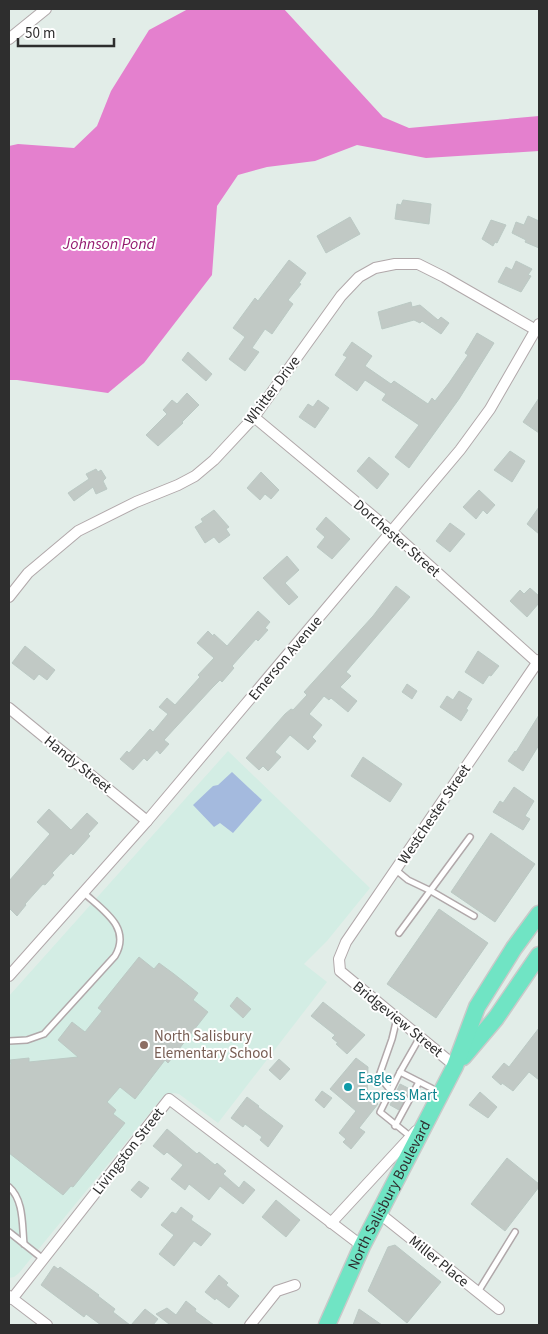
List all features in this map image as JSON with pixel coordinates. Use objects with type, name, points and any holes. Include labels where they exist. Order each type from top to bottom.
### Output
[{"type":"main road","name":"North Salisbury Boulevard","points":[[327,1325],[362,1246],[455,1066],[477,1007],[514,948],[539,914]]},
{"type":"main road","name":"North Salisbury Boulevard","points":[[455,1066],[496,1018],[539,955]]},
{"type":"street","points":[[9,39],[46,9]]},
{"type":"street","name":"Whitter Drive","points":[[9,597],[28,573],[78,531],[136,502],[162,493],[195,476],[214,460],[254,417],[341,296],[359,277],[375,268],[395,264],[418,264],[538,327]]},
{"type":"street","name":"Emerson Avenue","points":[[9,976],[147,821],[460,450],[490,409],[538,327]]},
{"type":"street","name":"Dorchester Street","points":[[254,417],[392,532],[538,662]]},
{"type":"street","name":"Westchester Street","points":[[340,971],[339,959],[346,942],[538,662]]},
{"type":"street","name":"Handy Street","points":[[9,708],[147,821]]},
{"type":"street","name":"Bridgeview Street","points":[[340,971],[455,1066]]},
{"type":"street","name":"Livingston Street","points":[[10,1298],[43,1260],[169,1099],[362,1246]]},
{"type":"street","points":[[331,1223],[430,1116]]},
{"type":"street","name":"Miller Place","points":[[379,1213],[499,1309]]},
{"type":"street","points":[[250,1325],[277,1291],[295,1285]]},
{"type":"street","points":[[10,1298],[46,1325]]},
{"type":"lane","points":[[400,934],[470,837]]},
{"type":"lane","points":[[396,870],[408,880],[474,916]]},
{"type":"lane","points":[[9,1041],[27,1040],[44,1034],[119,948],[121,940],[118,926],[83,892]]},
{"type":"lane","points":[[391,1090],[379,1076],[397,1018]]},
{"type":"lane","points":[[411,1137],[380,1112],[420,1038]]},
{"type":"lane","points":[[400,1072],[441,1094]]},
{"type":"lane","points":[[396,1126],[419,1082]]},
{"type":"lane","points":[[9,1187],[14,1191],[18,1200],[24,1244]]},
{"type":"lane","points":[[9,1232],[43,1260]]},
{"type":"lane","points":[[478,1292],[515,1232]]},
{"type":"shaded area","name":"North Salisbury Elementary School","points":[[228,751],[370,888],[327,941],[304,964],[327,982],[218,1123],[179,1094],[174,1093],[163,1097],[19,1273],[9,1278],[9,996]]},
{"type":"shaded area","points":[[232,772],[262,800],[233,833],[220,823],[214,827],[193,805],[213,786],[218,785]]},
{"type":"water","name":"Johnson Pond","points":[[188,9],[284,9],[383,117],[409,128],[539,116],[539,151],[426,158],[357,145],[315,161],[267,167],[238,175],[217,206],[212,275],[144,363],[108,393],[9,380],[9,146],[18,144],[74,148],[97,126],[111,91],[149,30]]},
{"type":"building","points":[[403,200],[431,204],[429,224],[395,219],[397,204],[401,205]]},
{"type":"building","points":[[528,216],[539,221],[539,248],[525,242],[526,240],[512,233],[516,222],[524,225]]},
{"type":"building","points":[[350,217],[360,234],[326,253],[317,236]]},
{"type":"building","points":[[491,220],[506,225],[497,243],[495,242],[493,246],[482,239]]},
{"type":"building","points":[[289,260],[306,273],[299,283],[301,284],[288,300],[293,304],[272,334],[265,329],[252,348],[259,352],[245,371],[229,359],[245,337],[233,328],[255,298],[258,301]]},
{"type":"building","points":[[516,261],[532,269],[528,275],[531,276],[521,292],[498,282],[506,267],[512,270]]},
{"type":"building","points":[[411,302],[412,307],[420,305],[438,320],[441,317],[449,323],[441,334],[422,321],[420,323],[414,320],[382,329],[378,312]]},
{"type":"building","points":[[477,333],[494,343],[459,399],[409,468],[395,457],[419,425],[382,400],[386,394],[365,380],[357,391],[335,375],[347,357],[343,355],[352,342],[372,356],[365,366],[391,384],[394,381],[428,404],[432,398],[435,401],[449,383],[468,355],[465,353]]},
{"type":"building","points":[[188,352],[212,374],[206,381],[182,360]]},
{"type":"building","points":[[187,393],[199,405],[158,446],[146,435],[167,414],[163,410],[172,400],[177,404]]},
{"type":"building","points":[[539,398],[539,433],[523,422]]},
{"type":"building","points":[[318,400],[329,408],[315,428],[299,417],[308,404],[313,407]]},
{"type":"building","points":[[510,451],[525,461],[512,482],[494,470]]},
{"type":"building","points":[[369,457],[389,474],[377,489],[357,471]]},
{"type":"building","points":[[96,469],[98,472],[101,470],[106,478],[103,481],[107,489],[96,494],[93,487],[74,501],[68,493],[89,479],[86,474]]},
{"type":"building","points":[[261,472],[279,490],[271,499],[265,494],[260,500],[247,488]]},
{"type":"building","points":[[479,490],[495,505],[487,514],[483,510],[476,519],[463,507]]},
{"type":"building","points":[[539,507],[539,534],[527,524]]},
{"type":"building","points":[[214,510],[229,527],[226,529],[230,535],[219,543],[214,537],[205,543],[195,527],[203,522],[201,519]]},
{"type":"building","points":[[326,517],[350,539],[332,559],[317,547],[325,537],[316,529]]},
{"type":"building","points":[[450,523],[465,534],[450,552],[436,541]]},
{"type":"building","points":[[287,556],[299,570],[285,583],[298,597],[289,605],[263,578]]},
{"type":"building","points":[[396,586],[410,597],[346,672],[351,676],[340,687],[357,701],[348,712],[331,698],[329,700],[324,696],[309,714],[322,725],[312,737],[316,741],[308,750],[290,735],[275,752],[281,757],[268,771],[263,766],[259,770],[246,758],[285,714],[291,709],[293,710],[307,695],[304,692],[373,616]]},
{"type":"building","points":[[530,588],[539,596],[539,603],[527,617],[510,601],[520,590],[524,594]]},
{"type":"building","points":[[258,611],[270,622],[265,628],[268,630],[258,641],[256,639],[232,666],[234,668],[222,682],[220,680],[164,740],[169,744],[160,754],[157,750],[147,761],[144,758],[133,770],[120,759],[127,751],[129,753],[150,729],[153,732],[168,714],[159,707],[167,698],[175,705],[214,658],[197,643],[208,631],[227,646]]},
{"type":"building","points":[[25,646],[55,670],[47,680],[39,674],[34,680],[12,663]]},
{"type":"building","points":[[478,651],[499,666],[483,684],[465,672]]},
{"type":"building","points":[[407,684],[417,691],[412,699],[402,692]]},
{"type":"building","points":[[459,691],[472,699],[461,721],[440,707],[447,696],[453,700]]},
{"type":"building","points":[[539,715],[539,745],[523,771],[508,761],[516,752]]},
{"type":"building","points":[[363,757],[402,784],[390,802],[351,776]]},
{"type":"building","points":[[514,787],[534,801],[525,816],[530,819],[523,830],[493,812],[500,801],[503,803]]},
{"type":"building","points":[[49,809],[71,830],[87,813],[98,823],[88,834],[90,836],[73,855],[71,853],[52,873],[54,875],[45,885],[43,884],[17,916],[9,908],[9,881],[50,834],[37,822]]},
{"type":"building","points":[[491,833],[535,864],[495,922],[451,892]]},
{"type":"building","points":[[439,909],[488,943],[436,1018],[387,984]]},
{"type":"building","points":[[139,957],[154,969],[159,963],[198,993],[193,1000],[208,1012],[168,1063],[165,1060],[135,1099],[120,1087],[107,1102],[116,1110],[113,1114],[125,1123],[73,1187],[71,1186],[63,1195],[9,1153],[10,1060],[29,1058],[29,1062],[78,1057],[58,1040],[72,1022],[85,1032],[102,1011],[98,1008]]},
{"type":"building","points":[[237,997],[251,1009],[243,1018],[230,1006]]},
{"type":"building","points":[[323,1002],[365,1035],[347,1054],[332,1038],[335,1035],[311,1016]]},
{"type":"building","points":[[539,1028],[539,1080],[529,1072],[513,1091],[502,1083],[501,1085],[492,1077],[504,1063],[509,1067]]},
{"type":"building","name":"Eagle Express Mart","points":[[356,1058],[368,1067],[367,1095],[378,1104],[359,1128],[365,1132],[351,1149],[343,1142],[346,1139],[339,1133],[356,1111],[330,1089]]},
{"type":"building","points":[[279,1059],[290,1069],[280,1080],[269,1070]]},
{"type":"building","points":[[400,1084],[410,1089],[399,1110],[390,1105]]},
{"type":"building","points":[[322,1091],[332,1098],[324,1108],[315,1100]]},
{"type":"building","points":[[480,1092],[497,1107],[488,1118],[469,1105]]},
{"type":"building","points":[[247,1097],[283,1126],[268,1147],[260,1140],[262,1137],[245,1124],[243,1127],[231,1118]]},
{"type":"building","points":[[167,1129],[197,1154],[199,1152],[215,1165],[217,1163],[226,1171],[223,1174],[239,1188],[244,1181],[255,1190],[243,1204],[220,1186],[209,1200],[189,1184],[185,1190],[171,1179],[183,1165],[167,1152],[164,1155],[153,1146]]},
{"type":"building","points":[[507,1158],[539,1184],[539,1187],[505,1231],[471,1204]]},
{"type":"building","points":[[139,1181],[149,1188],[141,1198],[131,1190]]},
{"type":"building","points":[[276,1200],[300,1220],[286,1237],[262,1217]]},
{"type":"building","points":[[181,1207],[193,1216],[191,1220],[211,1234],[201,1246],[194,1241],[174,1266],[159,1254],[174,1235],[161,1225],[172,1212],[176,1214]]},
{"type":"building","points":[[395,1245],[441,1282],[407,1323],[368,1291],[388,1247]]},
{"type":"building","points":[[54,1266],[58,1269],[60,1267],[99,1295],[115,1309],[113,1312],[130,1325],[101,1325],[86,1314],[84,1317],[41,1285]]},
{"type":"building","points":[[219,1275],[228,1283],[226,1285],[239,1296],[229,1308],[205,1292]]},
{"type":"building","points":[[186,1301],[196,1309],[195,1311],[214,1325],[168,1325],[156,1314],[167,1308],[176,1315]]},
{"type":"building","points":[[145,1309],[158,1319],[153,1325],[131,1325]]},
{"type":"building","points":[[359,1309],[382,1325],[353,1325]]},
{"type":"place","name":"North Salisbury Elementary School","points":[[144,1045]]},
{"type":"place","name":"Eagle Express Mart","points":[[348,1087]]}]
